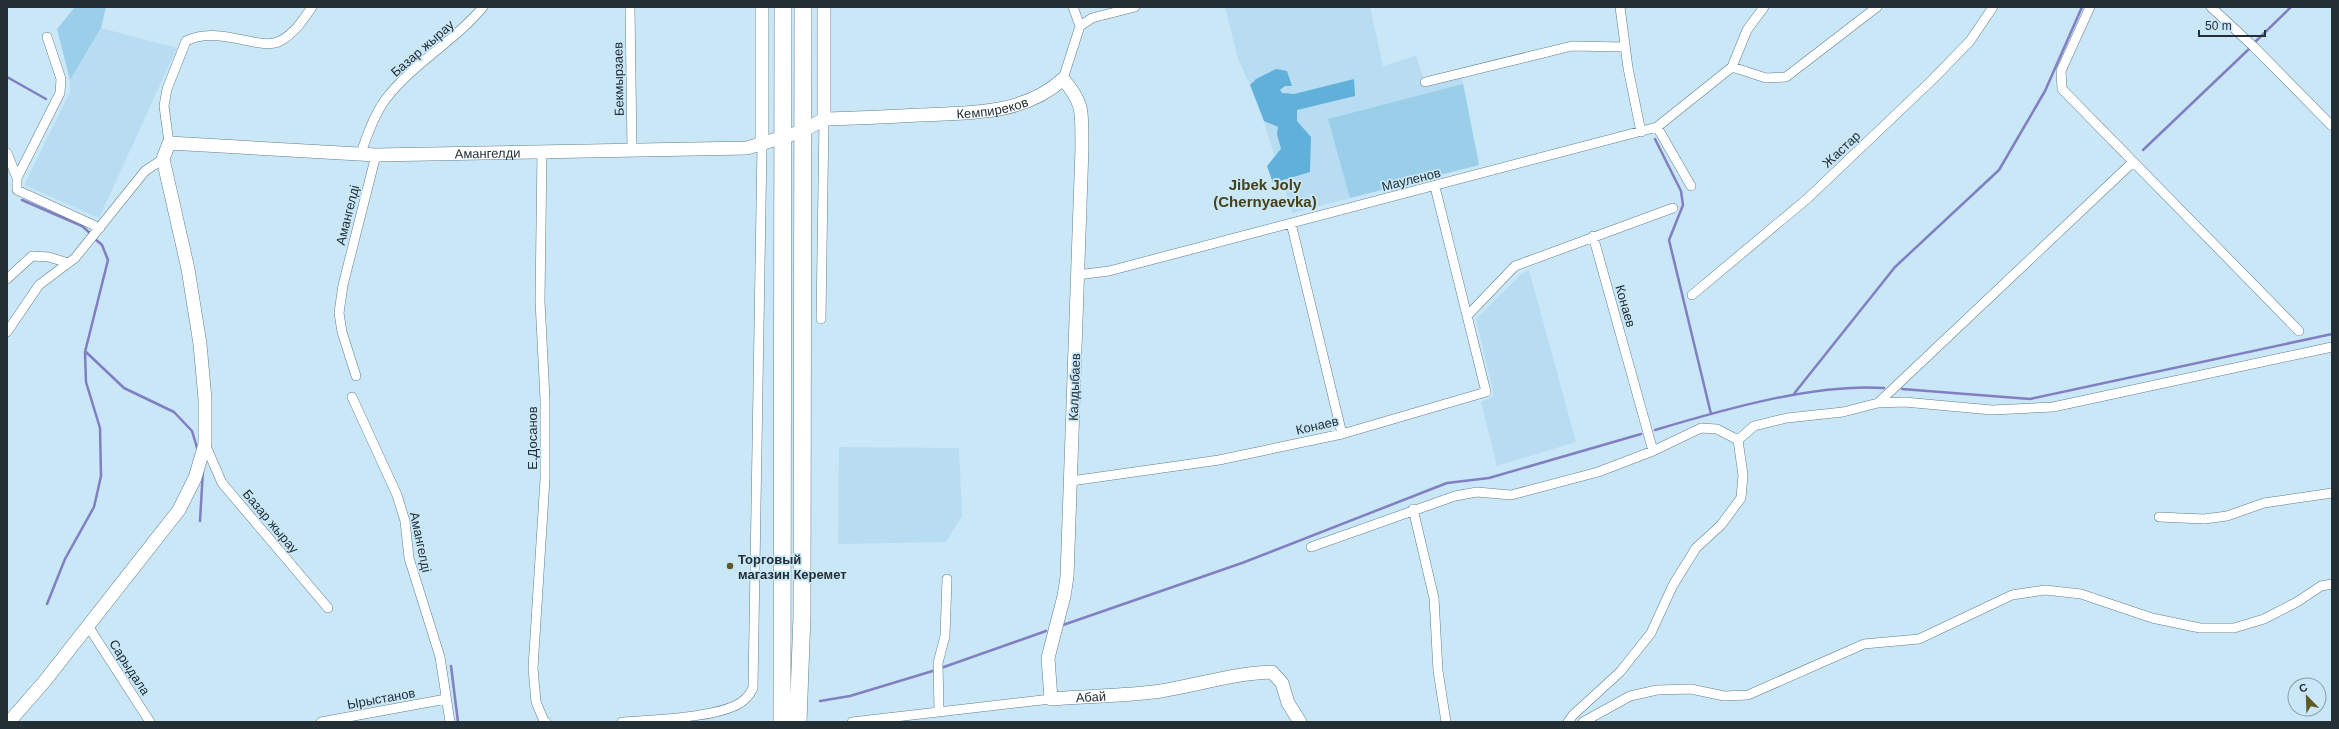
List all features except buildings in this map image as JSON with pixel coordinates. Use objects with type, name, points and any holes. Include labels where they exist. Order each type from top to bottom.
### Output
[{"type":"highway","points":[[782,722],[783,7]]},
{"type":"highway","points":[[798,722],[802,616],[803,7]]},
{"type":"highway","points":[[781,615],[802,616]]},
{"type":"main road","points":[[762,7],[762,145]]},
{"type":"main road","points":[[824,7],[824,120]]},
{"type":"main road","name":"Кемпиреков","points":[[803,131],[824,120],[970,113],[998,109],[1035,98],[1050,90],[1063,79]]},
{"type":"main road","name":"Калдыбаев","points":[[1051,699],[1048,658],[1064,596],[1071,481],[1082,148],[1081,112],[1077,95],[1063,79]]},
{"type":"main road","name":"Амангелди","points":[[169,144],[361,153],[376,155],[542,151],[632,151],[747,148],[762,145],[803,131]]},
{"type":"main road","points":[[9,722],[44,682],[179,510],[195,478],[205,444],[205,399],[200,344],[188,269],[163,159],[169,144]]},
{"type":"main road","name":"Абай","points":[[1051,699],[1158,691],[1226,677],[1272,672],[1282,683],[1288,703],[1300,722]]},
{"type":"street","points":[[169,144],[164,106],[167,89],[186,41],[197,35],[219,35],[264,43],[279,42],[296,29],[312,7]]},
{"type":"street","name":"Базар жырау","points":[[361,153],[367,133],[385,100],[416,67],[466,27],[483,7]]},
{"type":"street","name":"Бекмырзаев","points":[[630,7],[632,151]]},
{"type":"street","points":[[1063,79],[1080,26],[1073,7]]},
{"type":"street","points":[[1080,26],[1092,18],[1135,7]]},
{"type":"street","points":[[1620,7],[1625,47],[1641,132]]},
{"type":"street","points":[[1764,7],[1747,30],[1732,67],[1766,78],[1786,77],[1877,7]]},
{"type":"street","name":"Жастар","points":[[1692,295],[1808,198],[1932,80],[1970,41],[1993,7]]},
{"type":"street","points":[[2090,7],[2061,71],[2062,89],[2298,331]]},
{"type":"street","points":[[2211,7],[2254,47],[2332,126]]},
{"type":"street","points":[[17,178],[60,93],[61,79],[47,37]]},
{"type":"street","points":[[1425,82],[1572,46],[1625,47]]},
{"type":"street","name":"Мауленов","points":[[1077,275],[1109,270],[1435,187],[1641,132],[1656,127],[1732,67]]},
{"type":"street","points":[[821,319],[824,120]]},
{"type":"street","points":[[1656,127],[1690,186]]},
{"type":"street","points":[[622,722],[672,719],[719,711],[744,701],[753,688],[762,145]]},
{"type":"street","name":"Е.Досанов","points":[[542,151],[540,301],[545,399],[545,479],[533,668],[536,702],[544,721],[546,722]]},
{"type":"street","points":[[7,153],[17,178],[17,190],[100,228]]},
{"type":"street","name":"Амангелді","points":[[356,376],[342,332],[339,313],[343,285],[376,155]]},
{"type":"street","points":[[7,332],[39,285],[75,258],[145,171],[163,159]]},
{"type":"street","points":[[1878,403],[2133,162]]},
{"type":"street","name":"Конаев","points":[[1071,481],[1219,460],[1342,434],[1486,392],[1435,187]]},
{"type":"street","points":[[1468,315],[1515,266],[1593,236],[1673,208]]},
{"type":"street","points":[[1290,224],[1342,434]]},
{"type":"street","name":"Конаев","points":[[1593,236],[1653,451]]},
{"type":"street","points":[[7,279],[32,256],[49,257],[68,263]]},
{"type":"street","points":[[1738,440],[1754,426],[1761,424],[1787,418],[1844,412],[1878,403],[1904,402],[1992,410],[2053,407],[2332,347]]},
{"type":"street","name":"Амангелді","points":[[352,397],[394,488],[405,521],[409,558],[440,656],[450,722]]},
{"type":"street","points":[[1311,547],[1413,509],[1463,494],[1477,492],[1511,495],[1598,472],[1653,451],[1701,428],[1717,428],[1738,440]]},
{"type":"street","points":[[1568,722],[1573,715],[1620,672],[1651,634],[1673,585],[1696,548],[1721,525],[1741,498],[1743,476],[1738,440]]},
{"type":"street","name":"Базар жырау","points":[[205,444],[222,483],[328,608]]},
{"type":"street","points":[[2159,517],[2204,519],[2227,516],[2264,503],[2332,493]]},
{"type":"street","points":[[1413,509],[1434,598],[1438,671],[1446,722]]},
{"type":"street","points":[[939,712],[938,662],[946,636],[947,579]]},
{"type":"street","points":[[1583,722],[1630,696],[1656,690],[1691,689],[1724,696],[1748,695],[1864,644],[1919,639],[2012,595],[2045,590],[2081,594],[2152,618],[2200,628],[2234,628],[2264,619],[2297,602],[2321,586],[2332,584]]},
{"type":"street","name":"Сарыдала","points":[[88,626],[150,722]]},
{"type":"street","name":"Ырыстанов","points":[[321,722],[446,699]]},
{"type":"street","name":"Абай","points":[[852,722],[1051,699]]},
{"type":"shaded area","points":[[75,7],[106,7],[101,28],[70,80],[57,29]]},
{"type":"shaded area","points":[[1225,7],[1370,7],[1383,66],[1416,56],[1426,85],[1462,76],[1479,165],[1292,213],[1258,102],[1238,59]]},
{"type":"shaded area","points":[[101,28],[177,48],[99,218],[24,185],[70,92],[70,80]]},
{"type":"shaded area","points":[[1276,69],[1287,71],[1292,86],[1285,86],[1280,90],[1282,93],[1294,94],[1354,79],[1355,96],[1297,110],[1297,121],[1311,137],[1310,172],[1273,183],[1267,166],[1281,149],[1277,134],[1278,127],[1264,121],[1250,85],[1256,79]]},
{"type":"shaded area","points":[[1463,84],[1479,165],[1350,198],[1328,119]]},
{"type":"shaded area","points":[[1529,270],[1576,442],[1497,466],[1481,402],[1494,396],[1476,319],[1520,275]]},
{"type":"shaded area","points":[[839,447],[959,448],[962,516],[946,542],[838,544]]},
{"type":"waterway","points":[[1793,395],[1895,267],[1999,170],[2045,91],[2082,7]]},
{"type":"waterway","points":[[2254,43],[2291,7]]},
{"type":"waterway","points":[[2143,150],[2249,49]]},
{"type":"waterway","points":[[7,77],[46,99]]},
{"type":"waterway","points":[[1655,139],[1681,191],[1683,205],[1669,240],[1711,414]]},
{"type":"waterway","points":[[22,200],[82,226],[91,234]]},
{"type":"waterway","points":[[47,604],[65,559],[94,507],[101,476],[100,428],[86,382],[85,352],[108,260],[102,245],[94,238]]},
{"type":"waterway","points":[[1902,389],[2030,399],[2332,334]]},
{"type":"waterway","points":[[86,352],[124,388],[174,412],[192,431],[198,451]]},
{"type":"waterway","points":[[1655,430],[1709,414],[1799,394],[1857,388],[1884,388]]},
{"type":"waterway","points":[[1063,625],[1242,563],[1447,483],[1489,478],[1641,434]]},
{"type":"waterway","points":[[200,521],[203,470]]},
{"type":"waterway","points":[[941,668],[1046,631]]},
{"type":"waterway","points":[[451,666],[458,722]]},
{"type":"waterway","points":[[820,701],[850,696],[936,670]]},
{"type":"place","name":"Торговый магазин Керемет","points":[[730,566]]},
{"type":"district","name":"Jibek Joly (Chernyaevka)","points":[[1265,194]]}]
